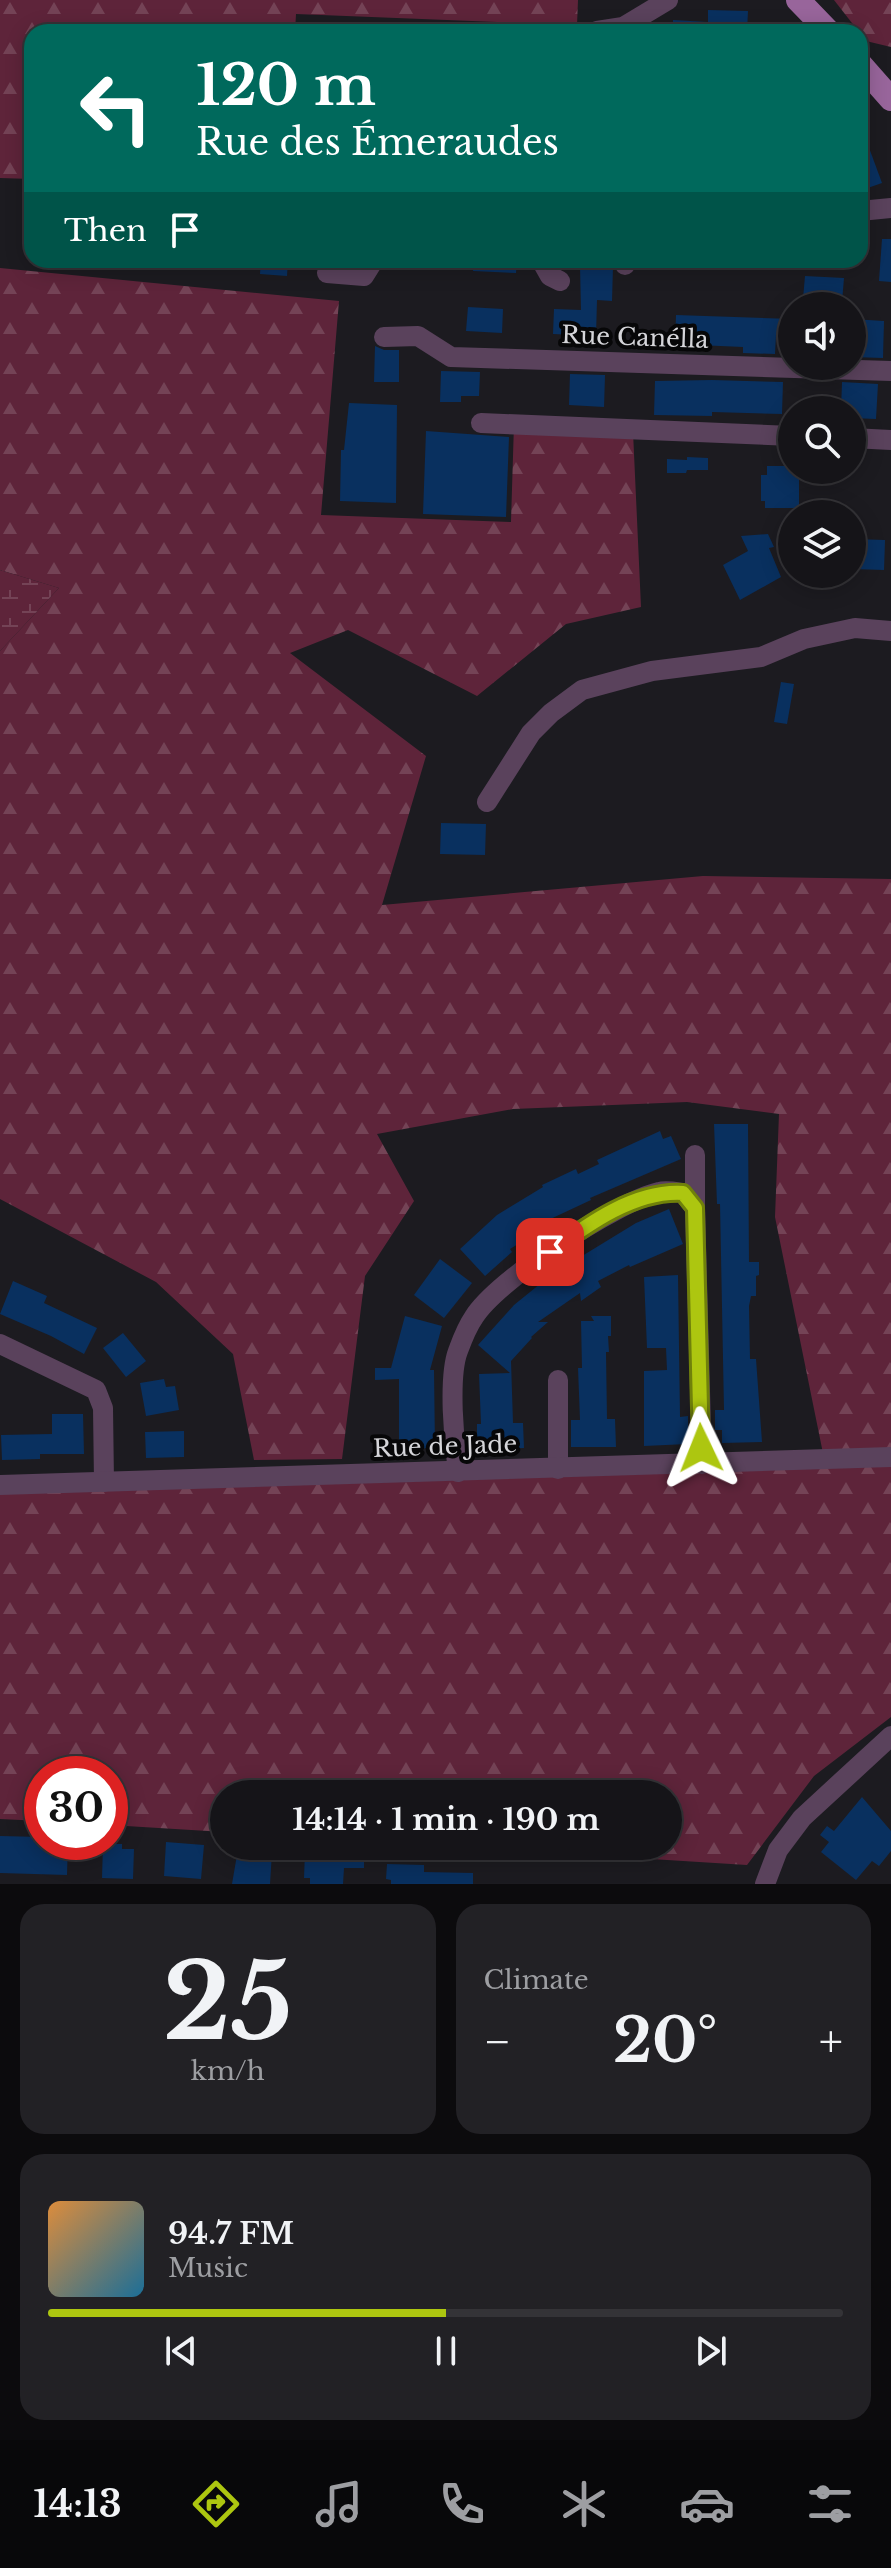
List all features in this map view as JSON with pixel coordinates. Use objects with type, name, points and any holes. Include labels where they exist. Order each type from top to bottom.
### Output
[{"type":"main road","points":[[798,0],[821,24]]},
{"type":"main road","points":[[874,72],[891,99]]},
{"type":"street","points":[[628,24],[668,0]]},
{"type":"street","points":[[868,210],[891,208]]},
{"type":"street","points":[[327,273],[364,276],[369,268]]},
{"type":"street","points":[[546,268],[550,276],[560,281]]},
{"type":"street","name":"Rue Canélla","points":[[384,337],[418,336],[451,357],[891,371]]},
{"type":"street","points":[[481,423],[778,435]]},
{"type":"street","points":[[866,439],[891,440]]},
{"type":"street","points":[[487,802],[531,733],[582,690],[652,671],[761,657],[804,639],[855,628],[891,631]]},
{"type":"street","points":[[695,1155],[702,1464]]},
{"type":"street","points":[[458,1472],[453,1389],[457,1354],[474,1316],[508,1283],[571,1236],[623,1207],[661,1191],[683,1193],[695,1208]]},
{"type":"street","points":[[0,1344],[96,1390],[103,1408],[104,1482]]},
{"type":"street","points":[[558,1380],[558,1469]]},
{"type":"street","name":"Rue de Jade","points":[[0,1485],[891,1457]]},
{"type":"street","points":[[765,1884],[778,1850],[802,1818],[891,1736]]},
{"type":"green space","points":[[0,0],[578,0],[577,24],[296,14],[295,24],[24,24],[24,179],[0,178]]},
{"type":"green space","points":[[834,0],[891,0],[891,47],[868,41],[868,24],[853,24]]},
{"type":"green space","points":[[0,268],[339,301],[321,515],[511,522],[514,424],[633,432],[641,607],[566,624],[477,696],[348,630],[290,653],[426,756],[382,905],[703,876],[891,879],[891,1717],[814,1776],[747,1865],[667,1860],[682,1860],[682,1780],[210,1780],[210,1831],[128,1826],[128,1756],[24,1756],[24,1820],[0,1819],[0,1493],[826,1468],[775,1217],[779,1114],[687,1102],[513,1109],[377,1134],[414,1201],[365,1276],[342,1459],[254,1460],[233,1354],[156,1282],[0,1199],[0,651],[59,588],[0,570]]},
{"type":"green space","points":[[0,570],[59,588],[0,651]]},
{"type":"building","points":[[708,10],[748,11],[747,24],[673,24],[673,20],[708,22]]},
{"type":"building","points":[[868,145],[882,183],[868,188]]},
{"type":"building","points":[[882,239],[891,239],[891,282],[879,281]]},
{"type":"building","points":[[260,268],[288,268],[287,276],[260,274]]},
{"type":"building","points":[[473,268],[516,268],[516,273],[473,271]]},
{"type":"building","points":[[580,268],[613,268],[612,301],[597,300],[596,336],[553,334],[554,309],[581,310]]},
{"type":"building","points":[[805,276],[844,278],[843,292],[804,292]]},
{"type":"building","points":[[468,307],[503,309],[502,333],[466,331]]},
{"type":"building","points":[[676,315],[778,319],[775,354],[743,353],[743,347],[675,344]]},
{"type":"building","points":[[866,320],[884,321],[883,358],[866,357]]},
{"type":"building","points":[[375,346],[384,350],[399,350],[399,382],[374,382]]},
{"type":"building","points":[[441,371],[480,372],[479,396],[461,396],[461,402],[440,402]]},
{"type":"building","points":[[570,374],[605,375],[604,407],[569,405]]},
{"type":"building","points":[[655,381],[783,382],[783,396],[778,396],[778,414],[712,412],[712,416],[654,415]]},
{"type":"building","points":[[842,382],[878,384],[876,419],[866,419],[866,396],[842,396]]},
{"type":"building","points":[[349,403],[397,405],[396,503],[340,501],[341,450],[344,450]]},
{"type":"building","points":[[426,431],[509,437],[506,517],[423,514]]},
{"type":"building","points":[[687,457],[708,458],[708,470],[667,473],[667,459],[687,460]]},
{"type":"building","points":[[767,466],[778,466],[778,484],[799,484],[799,500],[778,500],[778,508],[765,508],[765,501],[761,501],[761,475],[767,475]]},
{"type":"building","points":[[768,534],[774,547],[769,548],[778,570],[778,579],[740,600],[723,565],[748,551],[741,536]]},
{"type":"building","points":[[866,539],[885,540],[884,570],[866,569]]},
{"type":"building","points":[[781,682],[794,684],[787,724],[774,722]]},
{"type":"building","points":[[441,823],[486,824],[485,855],[440,854]]},
{"type":"building","points":[[714,1124],[748,1124],[749,1262],[759,1262],[756,1296],[751,1296],[749,1306],[750,1359],[756,1359],[762,1442],[722,1443],[722,1430],[715,1430],[715,1410],[724,1410],[720,1204],[717,1204]]},
{"type":"building","points":[[660,1131],[663,1139],[671,1136],[681,1159],[590,1198],[544,1222],[547,1226],[510,1249],[512,1252],[485,1276],[460,1249],[497,1215],[542,1185],[576,1169],[578,1174],[599,1164],[597,1160]]},
{"type":"building","points":[[669,1209],[683,1244],[598,1281],[601,1287],[581,1301],[580,1293],[538,1322],[548,1322],[511,1361],[513,1423],[523,1423],[524,1448],[477,1450],[477,1424],[481,1424],[479,1374],[510,1373],[478,1345],[514,1305],[551,1275],[636,1223]]},
{"type":"building","points":[[440,1259],[472,1283],[444,1318],[414,1295]]},
{"type":"building","points":[[678,1275],[680,1417],[688,1416],[688,1444],[644,1446],[644,1371],[667,1370],[666,1348],[647,1348],[644,1277]]},
{"type":"building","points":[[13,1281],[47,1296],[44,1303],[97,1328],[84,1354],[0,1314]]},
{"type":"building","points":[[405,1316],[442,1326],[430,1370],[434,1370],[435,1448],[399,1449],[399,1379],[375,1380],[375,1368],[391,1368]]},
{"type":"building","points":[[591,1316],[611,1316],[609,1352],[606,1352],[607,1419],[615,1419],[616,1447],[571,1447],[571,1420],[580,1420],[578,1368],[582,1368],[581,1321],[594,1321]]},
{"type":"building","points":[[123,1333],[146,1361],[126,1377],[103,1348]]},
{"type":"building","points":[[164,1379],[166,1387],[175,1386],[179,1410],[146,1416],[140,1383]]},
{"type":"building","points":[[52,1414],[83,1414],[84,1454],[40,1454],[40,1459],[2,1460],[1,1435],[52,1434]]},
{"type":"building","points":[[184,1431],[184,1457],[146,1458],[145,1432]]},
{"type":"building","points":[[862,1797],[891,1831],[891,1851],[879,1866],[872,1861],[856,1880],[821,1852],[829,1842],[820,1835],[827,1826],[834,1831]]},
{"type":"building","points":[[0,1836],[24,1837],[24,1860],[67,1860],[67,1875],[0,1873]]},
{"type":"building","points":[[166,1842],[204,1845],[201,1879],[164,1876]]},
{"type":"building","points":[[128,1849],[134,1849],[133,1879],[102,1878],[103,1860],[128,1860]]},
{"type":"building","points":[[236,1860],[272,1860],[270,1884],[232,1884]]},
{"type":"building","points":[[305,1860],[364,1860],[364,1868],[344,1868],[343,1884],[310,1884],[310,1878],[304,1878]]},
{"type":"building","points":[[387,1864],[424,1865],[424,1872],[473,1873],[473,1884],[391,1884],[391,1880],[386,1879]]},
{"type":"route","points":[[550,1252],[571,1236],[623,1207],[661,1191],[683,1193],[695,1208],[701,1448]]}]
